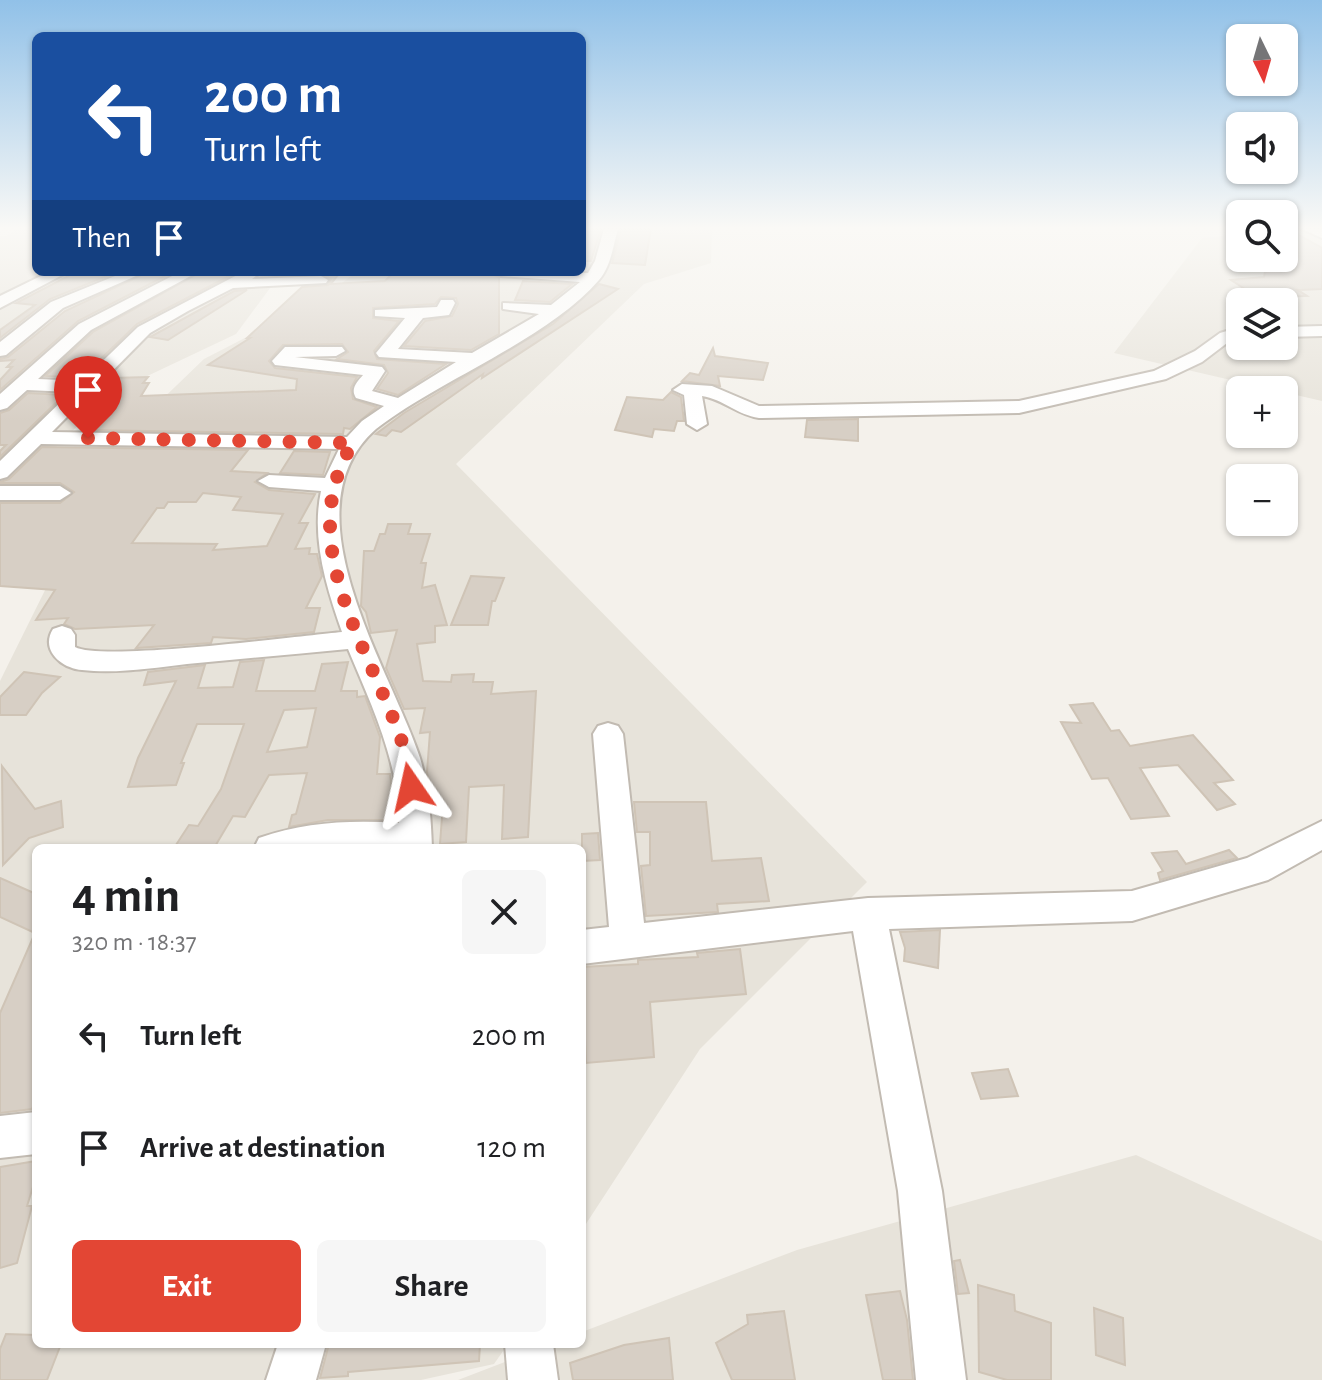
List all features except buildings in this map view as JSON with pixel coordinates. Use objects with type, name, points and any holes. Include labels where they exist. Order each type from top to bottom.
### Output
[{"type":"street","points":[[0,351],[43,314],[90,293]]},
{"type":"street","points":[[0,404],[85,327],[149,293]]},
{"type":"street","points":[[0,473],[152,325],[211,293]]},
{"type":"street","points":[[284,844],[368,834],[415,843],[411,787],[402,742],[357,639],[335,569],[330,540],[329,508],[334,485],[353,443],[362,430],[530,327],[573,293]]},
{"type":"street","points":[[381,313],[443,312],[447,303]]},
{"type":"street","points":[[509,306],[552,310]]},
{"type":"street","points":[[418,313],[385,353],[475,358]]},
{"type":"street","points":[[1298,332],[1322,331]]},
{"type":"street","points":[[697,424],[687,390],[715,393],[727,397],[743,410],[759,412],[1019,407],[1160,375],[1172,366],[1206,352],[1226,335]]},
{"type":"street","points":[[336,351],[291,351],[281,361],[376,371],[363,387],[363,394],[401,405]]},
{"type":"street","points":[[715,393],[727,376]]},
{"type":"street","points":[[23,384],[88,387]]},
{"type":"street","points":[[37,438],[353,443]]},
{"type":"street","points":[[269,481],[334,485]]},
{"type":"street","points":[[0,493],[60,493]]},
{"type":"street","points":[[62,635],[62,647],[66,654],[81,661],[139,660],[357,639]]},
{"type":"street","points":[[608,734],[628,941]]},
{"type":"street","points":[[586,946],[868,914],[1132,906],[1256,870],[1322,834]]},
{"type":"street","points":[[868,914],[920,1191],[941,1380]]},
{"type":"street","points":[[0,1137],[32,1133]]},
{"type":"street","points":[[291,1380],[301,1348]]},
{"type":"street","points":[[529,1348],[533,1380]]},
{"type":"shaded area","points":[[0,293],[266,293],[236,334],[141,379],[97,407],[0,502]]},
{"type":"shaded area","points":[[328,293],[634,293],[456,464],[867,882],[700,1049],[586,1224],[586,844],[32,844],[32,1348],[505,1348],[494,1364],[421,1380],[0,1380],[0,681],[58,564],[70,503],[150,411],[204,359]]},
{"type":"shaded area","points":[[1160,293],[1226,293],[1226,360],[1298,360],[1298,293],[1322,293],[1322,401],[1298,395],[1298,376],[1226,376],[1226,379],[1114,353]]},
{"type":"shaded area","points":[[1136,1155],[1322,1241],[1322,1380],[458,1380],[542,1348],[586,1348],[586,1330],[797,1250]]},
{"type":"route","points":[[88,438],[353,443],[335,480],[329,508],[330,540],[335,569],[357,639],[402,742],[411,787]]}]
